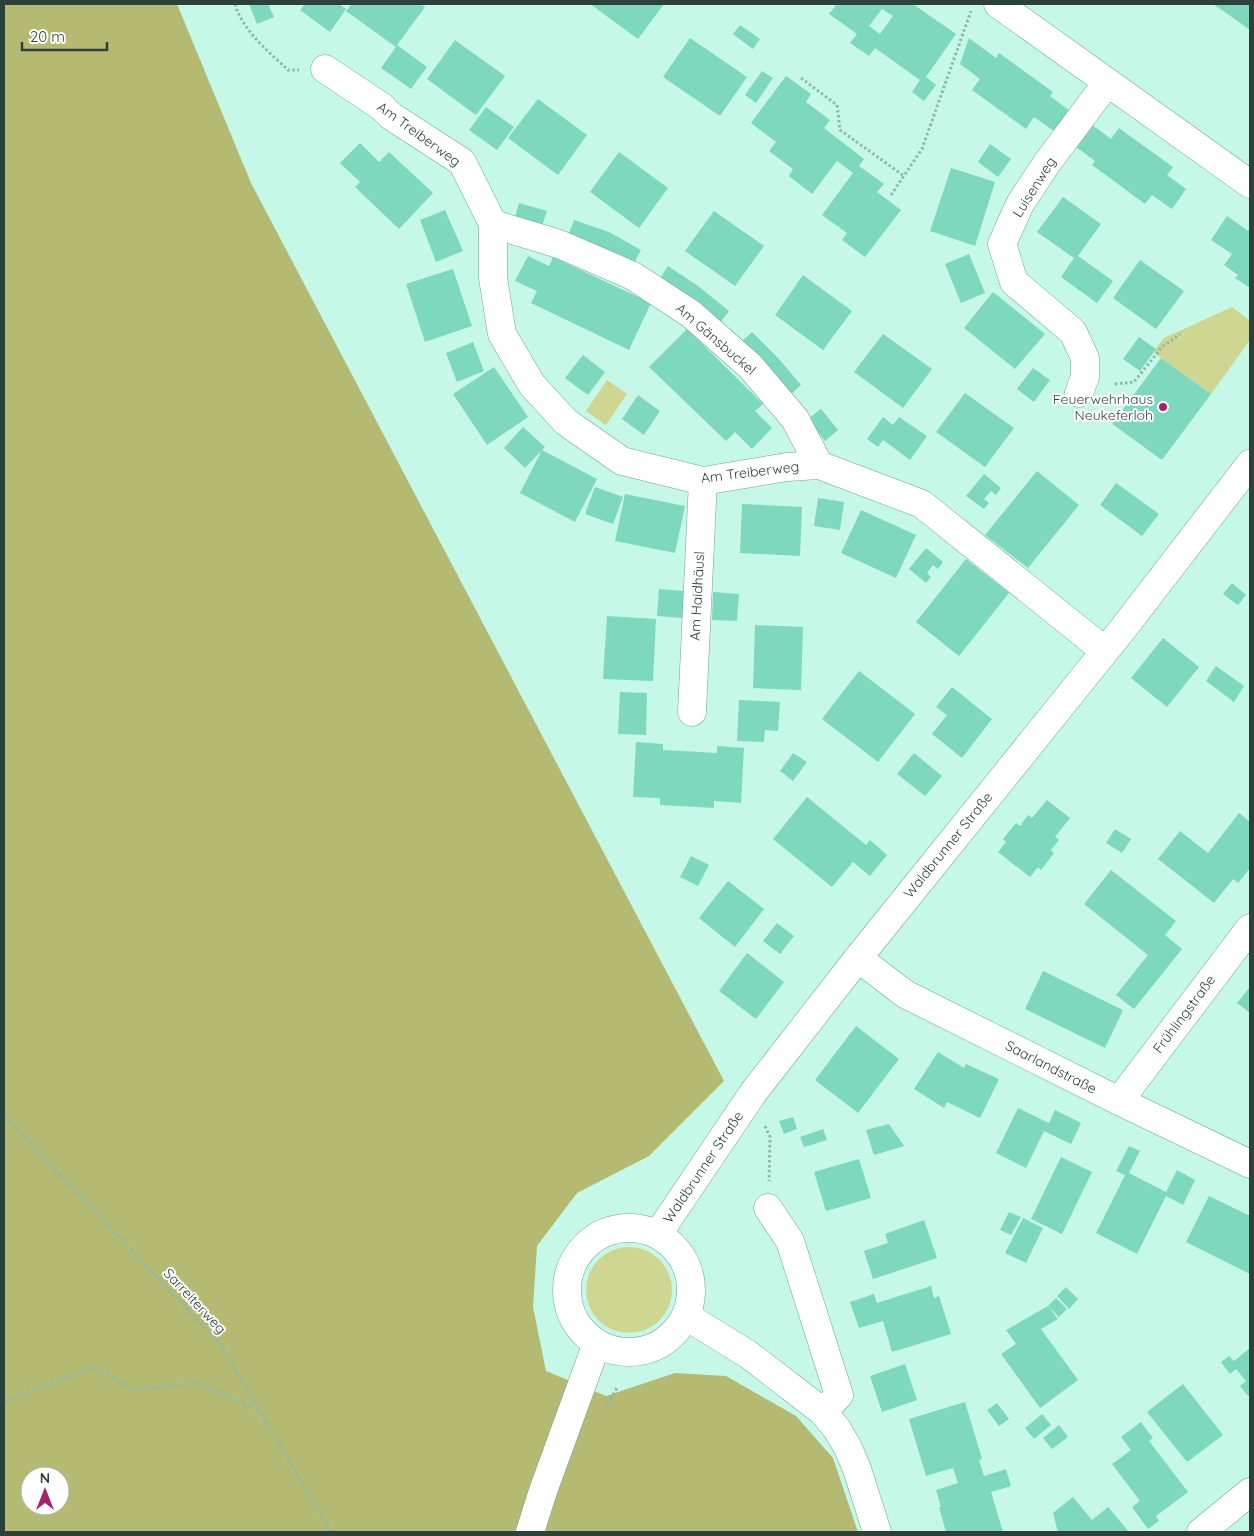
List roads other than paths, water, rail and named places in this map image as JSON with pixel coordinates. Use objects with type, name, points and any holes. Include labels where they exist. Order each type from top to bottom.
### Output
[{"type":"street","points":[[998,4],[1250,184]]},
{"type":"street","name":"Am Treiberweg","points":[[325,70],[462,162],[493,224],[493,278],[502,334],[532,386],[566,422],[622,461],[702,481],[787,467],[819,465],[922,504],[1105,651]]},
{"type":"street","name":"Luisenweg","points":[[1079,393],[1085,377],[1085,358],[1073,332],[1014,282],[1002,244],[1020,204],[1107,83]]},
{"type":"street","name":"Am Gänsbuckel","points":[[493,224],[559,244],[633,276],[692,314],[750,366],[795,418],[819,465]]},
{"type":"street","name":"Waldbrunner Straße","points":[[658,1234],[752,1093],[1105,651],[1250,464]]},
{"type":"street","name":"Am Haidhäusl","points":[[692,712],[702,481]]},
{"type":"street","name":"Frühlingstraße","points":[[1119,1101],[1250,928]]},
{"type":"street","name":"Saarlandstraße","points":[[858,958],[905,994],[1250,1164]]},
{"type":"street","points":[[768,1208],[790,1241],[839,1396],[823,1412]]},
{"type":"street","points":[[624,1228],[641,1229],[658,1234],[671,1243],[681,1255],[688,1269],[691,1285],[686,1316],[670,1336],[663,1342],[648,1349],[630,1352],[613,1350],[598,1343],[584,1332],[574,1318],[568,1302],[567,1284],[571,1268],[579,1252],[592,1240],[607,1232],[624,1228]]},
{"type":"street","points":[[686,1316],[749,1355],[823,1412],[837,1428],[848,1448],[857,1469],[877,1532]]},
{"type":"street","points":[[530,1532],[598,1343]]},
{"type":"street","points":[[1201,1532],[1250,1492]]},
{"type":"place","name":"Feuerwehrhaus Neukeferloh","points":[[1163,407]]}]
